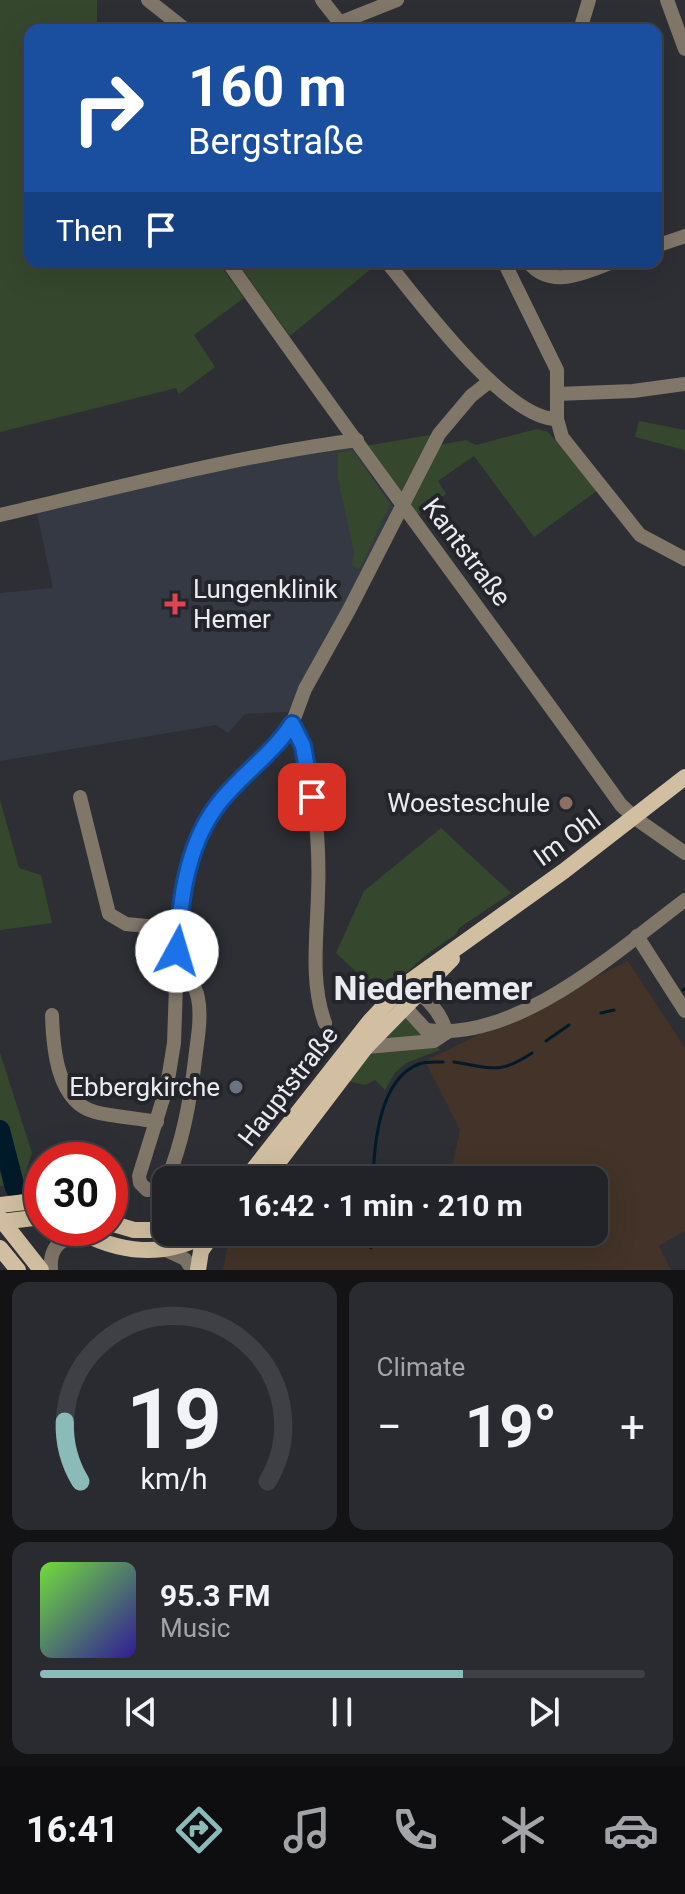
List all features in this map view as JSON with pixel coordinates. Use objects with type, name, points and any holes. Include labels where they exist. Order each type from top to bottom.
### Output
[{"type":"main road","name":"Im Ohl","points":[[402,987],[635,818],[685,777]]},
{"type":"main road","name":"Im Ohl","points":[[419,992],[474,934]]},
{"type":"main road","name":"Hauptstraße","points":[[268,1166],[370,1021],[402,987]]},
{"type":"main road","name":"Hauptstraße","points":[[268,1166],[366,1047],[419,992]]},
{"type":"main road","points":[[1,1217],[24,1207]]},
{"type":"main road","points":[[1,1217],[24,1217]]},
{"type":"main road","points":[[1,1217],[41,1270]]},
{"type":"main road","points":[[128,1228],[152,1230]]},
{"type":"main road","points":[[112,1246],[144,1252],[176,1246]]},
{"type":"main road","points":[[195,1270],[204,1246]]},
{"type":"main road","points":[[0,1248],[18,1270]]},
{"type":"street","points":[[148,0],[178,24]]},
{"type":"street","points":[[322,0],[340,24]]},
{"type":"street","points":[[346,24],[397,0]]},
{"type":"street","points":[[582,24],[589,0]]},
{"type":"street","points":[[667,0],[685,49]]},
{"type":"street","points":[[662,244],[685,236]]},
{"type":"street","name":"Kantstraße","points":[[232,268],[621,805],[685,853]]},
{"type":"street","points":[[392,268],[490,381],[535,416],[557,419]]},
{"type":"street","points":[[506,268],[557,370],[557,419],[562,437],[640,535],[685,559]]},
{"type":"street","points":[[534,268],[552,279],[596,268]]},
{"type":"street","points":[[152,1190],[147,1190],[140,1183],[139,1176],[167,1086],[174,1043],[178,929],[191,856],[216,808],[292,724],[305,689],[439,434],[471,396],[490,381]]},
{"type":"street","points":[[557,394],[633,391],[685,384]]},
{"type":"street","points":[[0,515],[212,464],[357,440]]},
{"type":"street","points":[[292,724],[303,746],[312,797],[318,894],[315,950],[318,1005],[325,1023]]},
{"type":"street","points":[[80,797],[109,914],[126,924],[178,929]]},
{"type":"street","name":"Hauptstraße","points":[[366,1047],[434,1041],[446,1033],[493,1024],[539,1003],[569,986],[685,900]]},
{"type":"street","points":[[637,936],[685,1011]]},
{"type":"street","points":[[173,1166],[188,1112],[198,1035],[198,996],[187,976],[177,970]]},
{"type":"street","points":[[402,987],[419,992],[445,1023],[446,1033],[426,1030],[404,1006],[402,987]]},
{"type":"street","points":[[52,1015],[53,1045],[72,1098],[96,1112],[157,1122]]},
{"type":"street","points":[[51,1270],[52,1252],[56,1246]]},
{"type":"street","points":[[166,1250],[185,1259],[195,1270]]},
{"type":"shaded area","name":"Lungenklinik Hemer","points":[[351,446],[396,510],[344,615],[288,712],[245,714],[228,733],[216,725],[0,761],[0,593],[53,588],[37,513],[279,456]]},
{"type":"shaded area","points":[[628,961],[685,1048],[685,1231],[659,1246],[671,1270],[223,1270],[230,1246],[608,1246],[608,1166],[452,1166],[460,1130],[425,1061]]},
{"type":"green space","points":[[0,0],[97,0],[97,24],[24,24],[24,268],[222,268],[244,298],[194,335],[215,367],[179,394],[176,388],[0,432]]},
{"type":"green space","points":[[241,268],[372,268],[290,336]]},
{"type":"green space","points":[[639,421],[685,430],[685,450],[635,437]]},
{"type":"green space","points":[[537,429],[548,432],[598,490],[534,537],[474,456],[438,481],[446,494],[416,516],[405,504],[439,445],[466,440],[476,445]]},
{"type":"green space","points":[[435,436],[401,501],[362,444]]},
{"type":"green space","points":[[352,450],[390,504],[358,569],[352,565],[354,552],[338,479],[338,453]]},
{"type":"green space","points":[[0,800],[19,868],[41,875],[52,923],[0,930]]},
{"type":"green space","points":[[441,828],[511,893],[459,928],[456,934],[427,954],[381,995],[336,953],[364,891]]},
{"type":"green space","points":[[402,1012],[440,1050],[406,1063],[394,1074],[385,1090],[375,1080],[365,1085],[347,1081]]},
{"type":"green space","points":[[0,1053],[28,1142],[24,1142],[22,1185],[0,1186]]},
{"type":"waterway","points":[[601,1013],[614,1010]]},
{"type":"waterway","points":[[546,1041],[569,1025]]},
{"type":"waterway","points":[[454,1062],[495,1068],[511,1065],[532,1053]]},
{"type":"waterway","points":[[374,1166],[381,1114],[395,1083],[419,1064],[443,1062]]},
{"type":"waterway","points":[[0,1130],[15,1188]]},
{"type":"place","name":"Lungenklinik Hemer","points":[[175,604]]},
{"type":"place","name":"Woesteschule","points":[[566,803]]},
{"type":"place","name":"Ebbergkirche","points":[[236,1087]]},
{"type":"district","name":"Niederhemer","points":[[433,988]]},
{"type":"route","points":[[177,951],[187,873],[201,834],[216,808],[292,724],[303,746],[312,797]]}]
